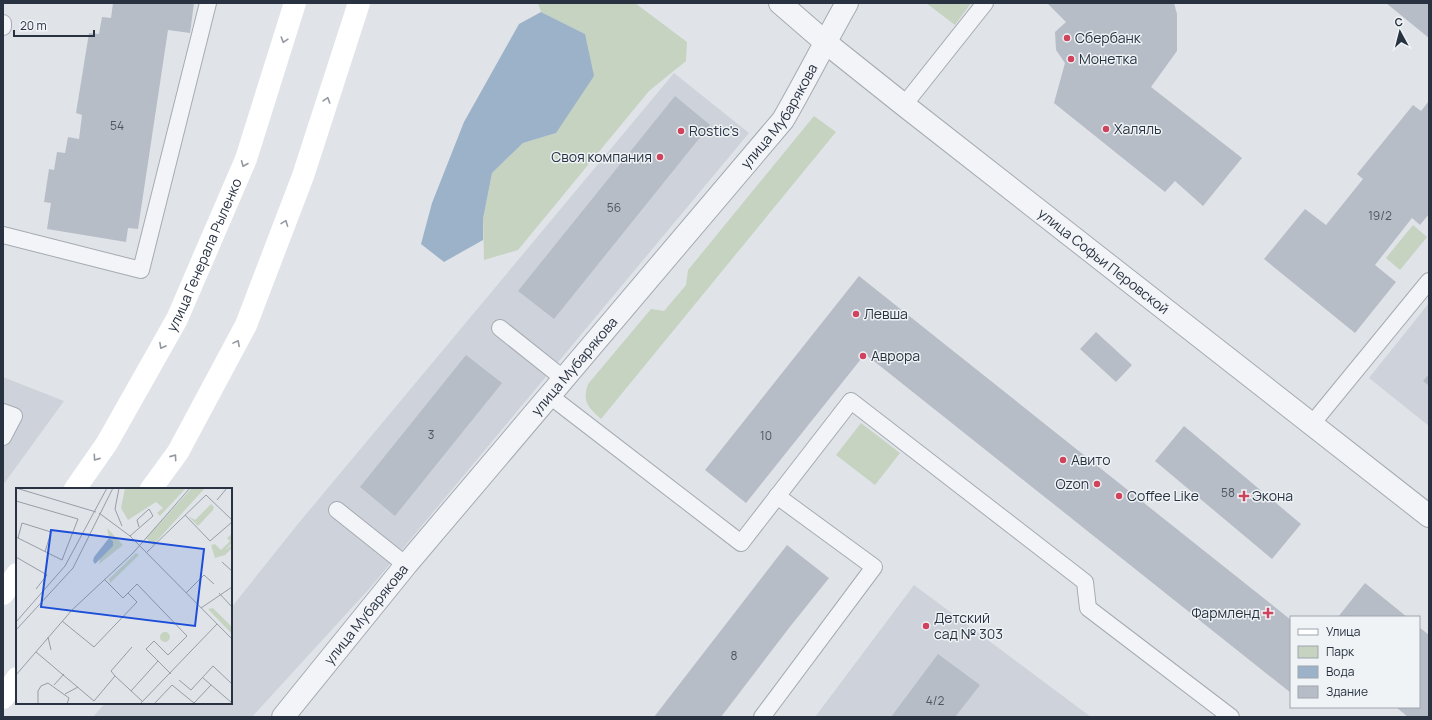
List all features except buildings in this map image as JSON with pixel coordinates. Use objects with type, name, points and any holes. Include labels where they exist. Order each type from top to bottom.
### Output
[{"type":"main road","name":"улица Генерала Рыленко","points":[[76,488],[106,444],[177,319],[246,159],[295,3]]},
{"type":"main road","points":[[152,488],[178,452],[246,325],[303,176],[358,3]]},
{"type":"main road","points":[[3,594],[16,575]]},
{"type":"main road","points":[[3,698],[16,679]]},
{"type":"street","name":"улица Софьи Перовской","points":[[780,3],[825,42],[1311,425],[1429,516]]},
{"type":"street","name":"улица Мубарякова","points":[[283,717],[406,565],[782,120],[807,80],[825,42],[847,3]]},
{"type":"lane","points":[[3,235],[141,270],[208,3]]},
{"type":"lane","points":[[904,104],[984,3]]},
{"type":"lane","points":[[1311,425],[1429,281]]},
{"type":"lane","points":[[500,328],[564,379]]},
{"type":"lane","points":[[550,396],[741,542],[850,401],[1085,582],[1088,608],[1230,717]]},
{"type":"lane","points":[[3,412],[14,416],[3,437]]},
{"type":"lane","points":[[762,717],[874,568],[778,496]]},
{"type":"lane","points":[[337,510],[406,565]]},
{"type":"shaded area","points":[[674,73],[749,133],[370,588],[252,717],[93,717],[104,704],[232,704],[232,607],[297,525]]},
{"type":"shaded area","points":[[1429,303],[1429,426],[1369,378]]},
{"type":"shaded area","points":[[3,377],[64,401],[3,485]]},
{"type":"shaded area","name":"Детский сад № 303","points":[[914,585],[1091,717],[815,717]]},
{"type":"green space","points":[[538,3],[635,3],[687,42],[686,61],[649,91],[518,250],[484,260],[483,219],[492,173],[523,143],[556,133],[585,34],[541,12]]},
{"type":"green space","points":[[926,3],[971,3],[955,25]]},
{"type":"green space","points":[[814,116],[836,132],[601,419],[587,404],[586,390],[588,384],[651,309],[664,311],[686,285],[688,270]]},
{"type":"green space","points":[[1413,225],[1427,237],[1400,270],[1386,258]]},
{"type":"green space","points":[[861,423],[900,453],[875,485],[836,455]]},
{"type":"water","points":[[541,12],[585,34],[594,76],[556,133],[523,143],[492,173],[483,219],[483,240],[444,262],[421,244],[432,203],[464,122],[519,24]]},
{"type":"place","name":"Сбербанк","points":[[1067,38]]},
{"type":"place","name":"Монетка","points":[[1071,59]]},
{"type":"place","name":"Халяль","points":[[1106,129]]},
{"type":"place","name":"Rostic's","points":[[681,131]]},
{"type":"place","name":"Своя компания","points":[[660,157]]},
{"type":"place","name":"Левша","points":[[856,314]]},
{"type":"place","name":"Аврора","points":[[863,356]]},
{"type":"place","name":"Авито","points":[[1063,460]]},
{"type":"place","name":"Ozon","points":[[1097,484]]},
{"type":"place","name":"Coffee Like","points":[[1119,496]]},
{"type":"place","name":"Экона","points":[[1244,496]]},
{"type":"place","name":"Фармленд","points":[[1268,613]]},
{"type":"place","name":"Детский сад № 303","points":[[926,626]]}]
